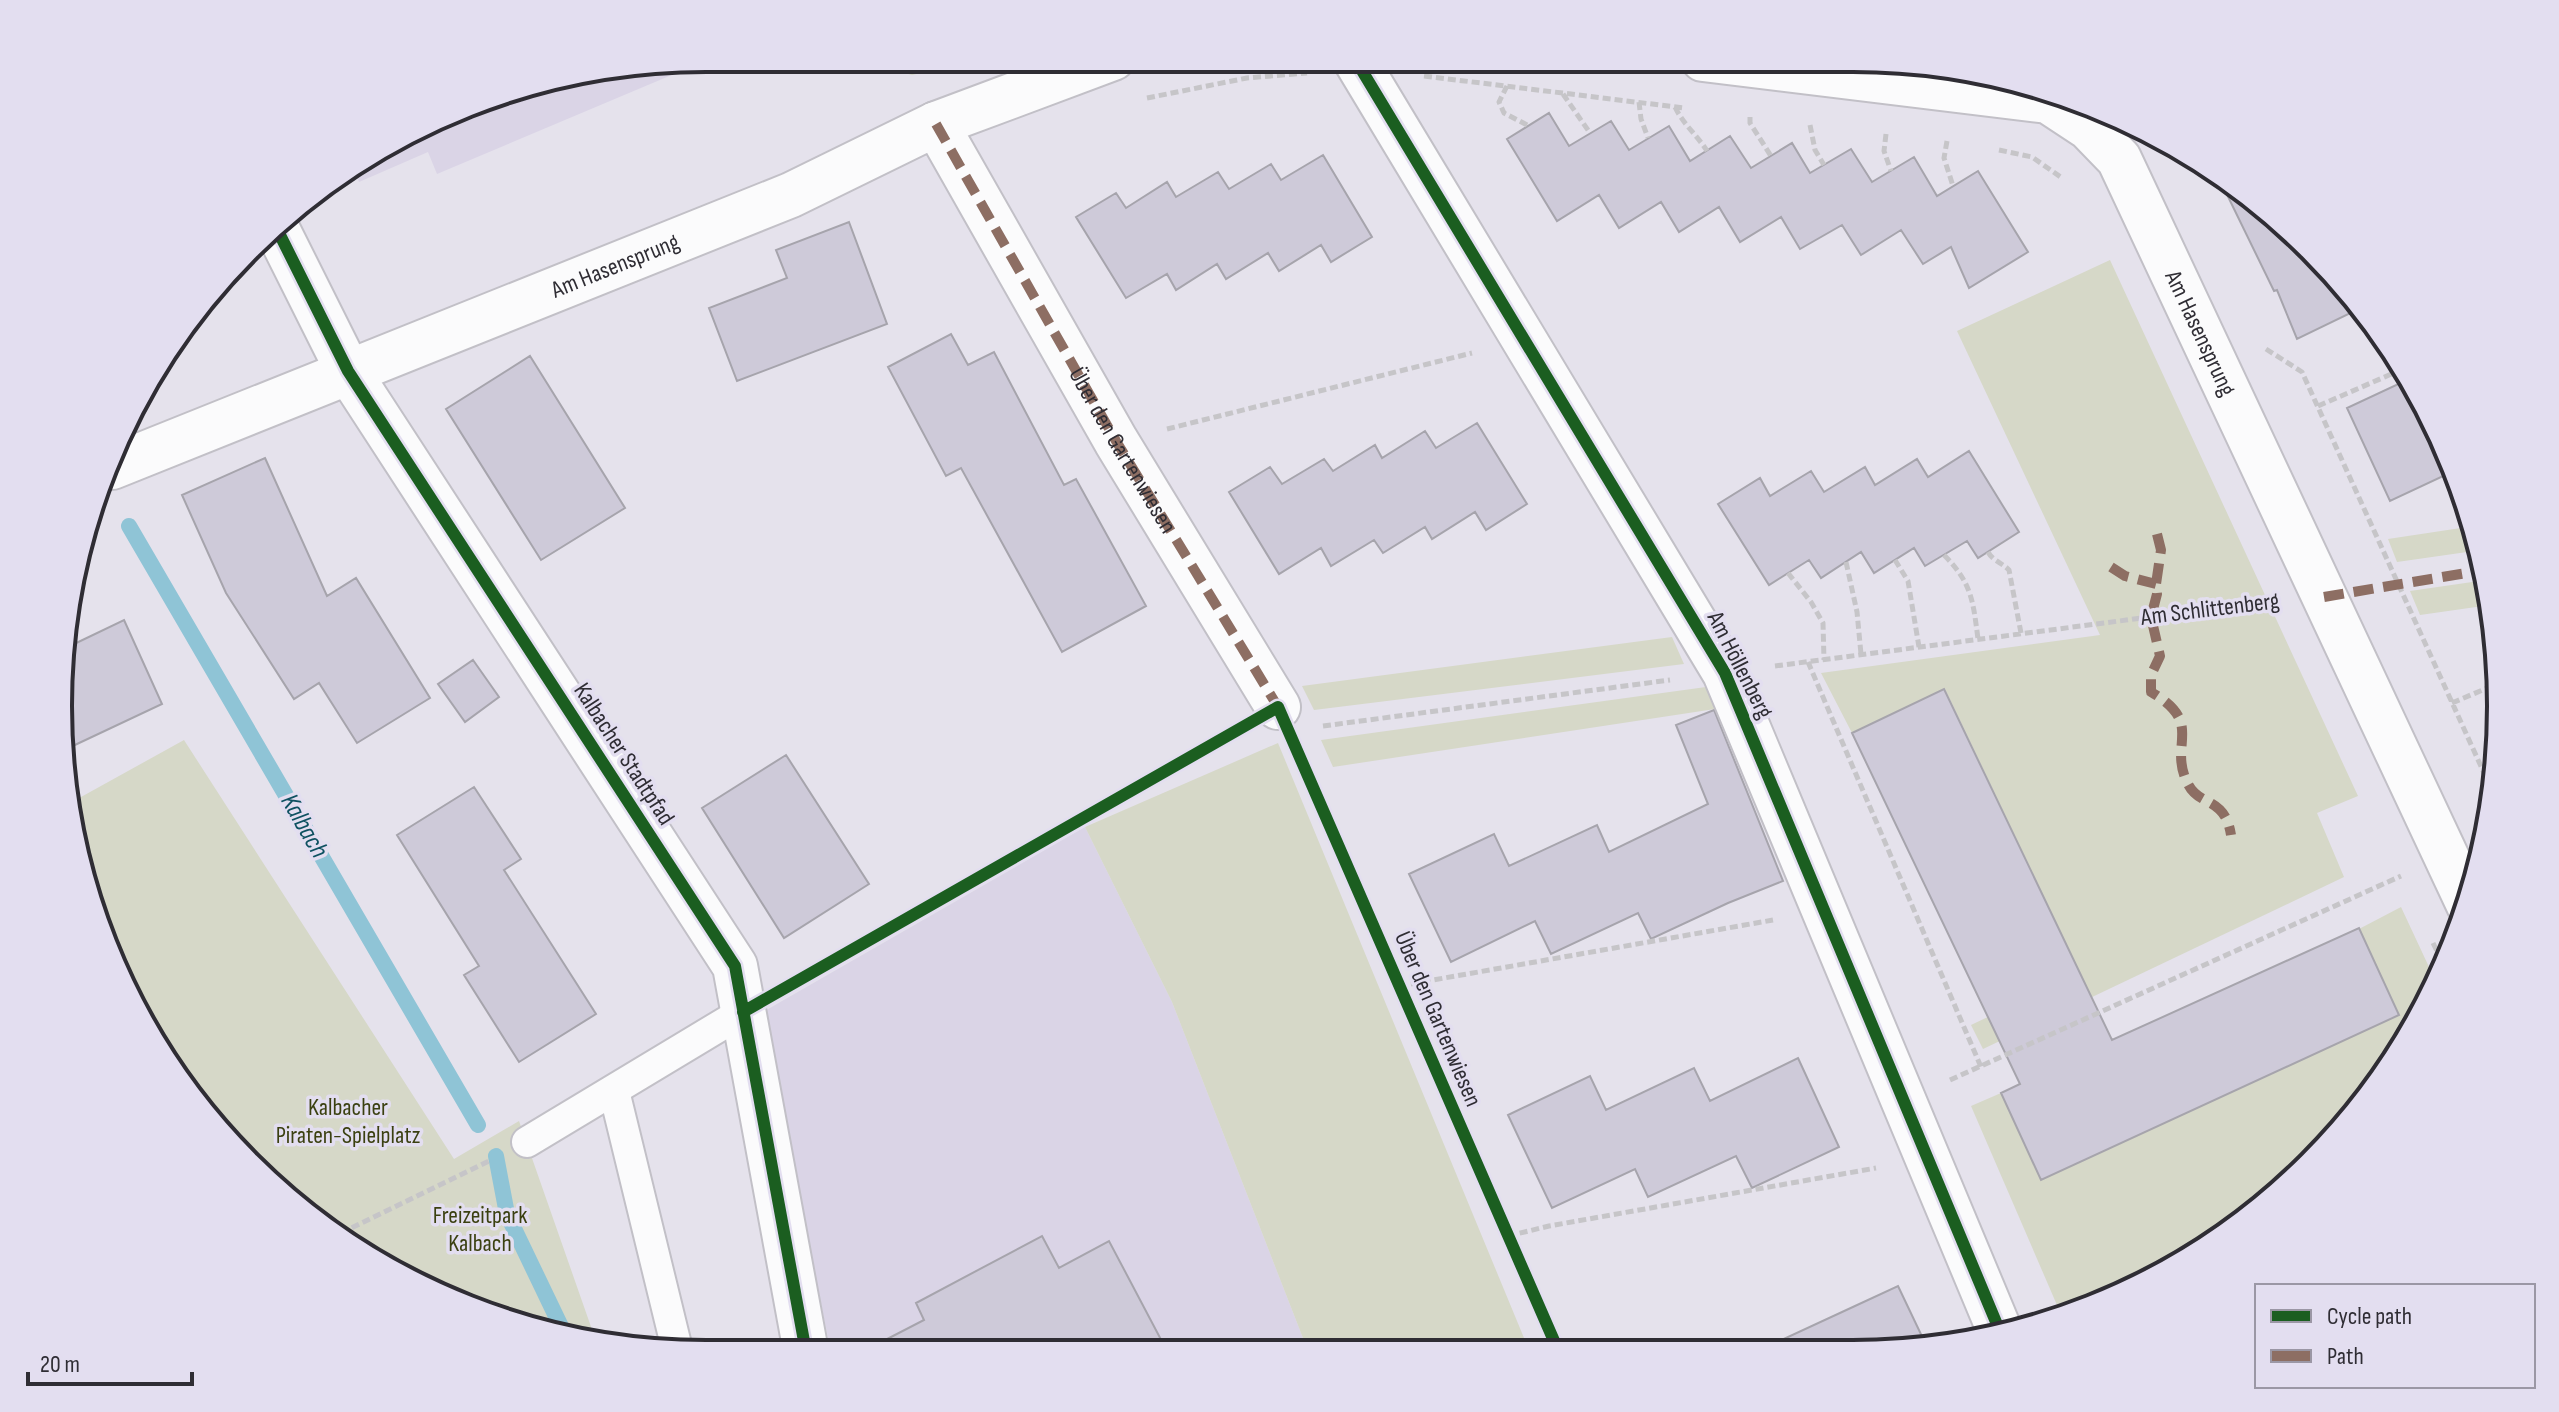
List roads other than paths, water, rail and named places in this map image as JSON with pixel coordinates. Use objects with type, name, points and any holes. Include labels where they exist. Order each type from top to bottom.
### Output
[{"type":"street","name":"Am Hasensprung","points":[[120,464],[791,195],[936,124],[1075,72]]},
{"type":"street","name":"Am Höllenberg","points":[[1362,72],[1725,673],[1996,1323]]},
{"type":"street","name":"Am Hasensprung","points":[[1810,72],[2035,99]]},
{"type":"street","name":"Am Hasensprung","points":[[2054,105],[2089,128],[2119,159],[2460,886]]},
{"type":"street","name":"Über den Gartenwiesen","points":[[936,124],[1116,441],[1278,707]]},
{"type":"street","name":"Kalbacher Stadtpfad","points":[[281,236],[348,371],[735,966],[804,1340]]},
{"type":"lane","points":[[527,1142],[743,1012]]},
{"type":"lane","points":[[614,1091],[675,1339]]},
{"type":"waterway","name":"Kalbach","points":[[129,526],[478,1125]]},
{"type":"waterway","name":"Kalbach","points":[[496,1156],[507,1214],[559,1322]]},
{"type":"park label","name":"Kalbacher Piraten-Spielplatz","points":[[348,1121]]},
{"type":"park label","name":"Freizeitpark Kalbach","points":[[480,1229]]}]
